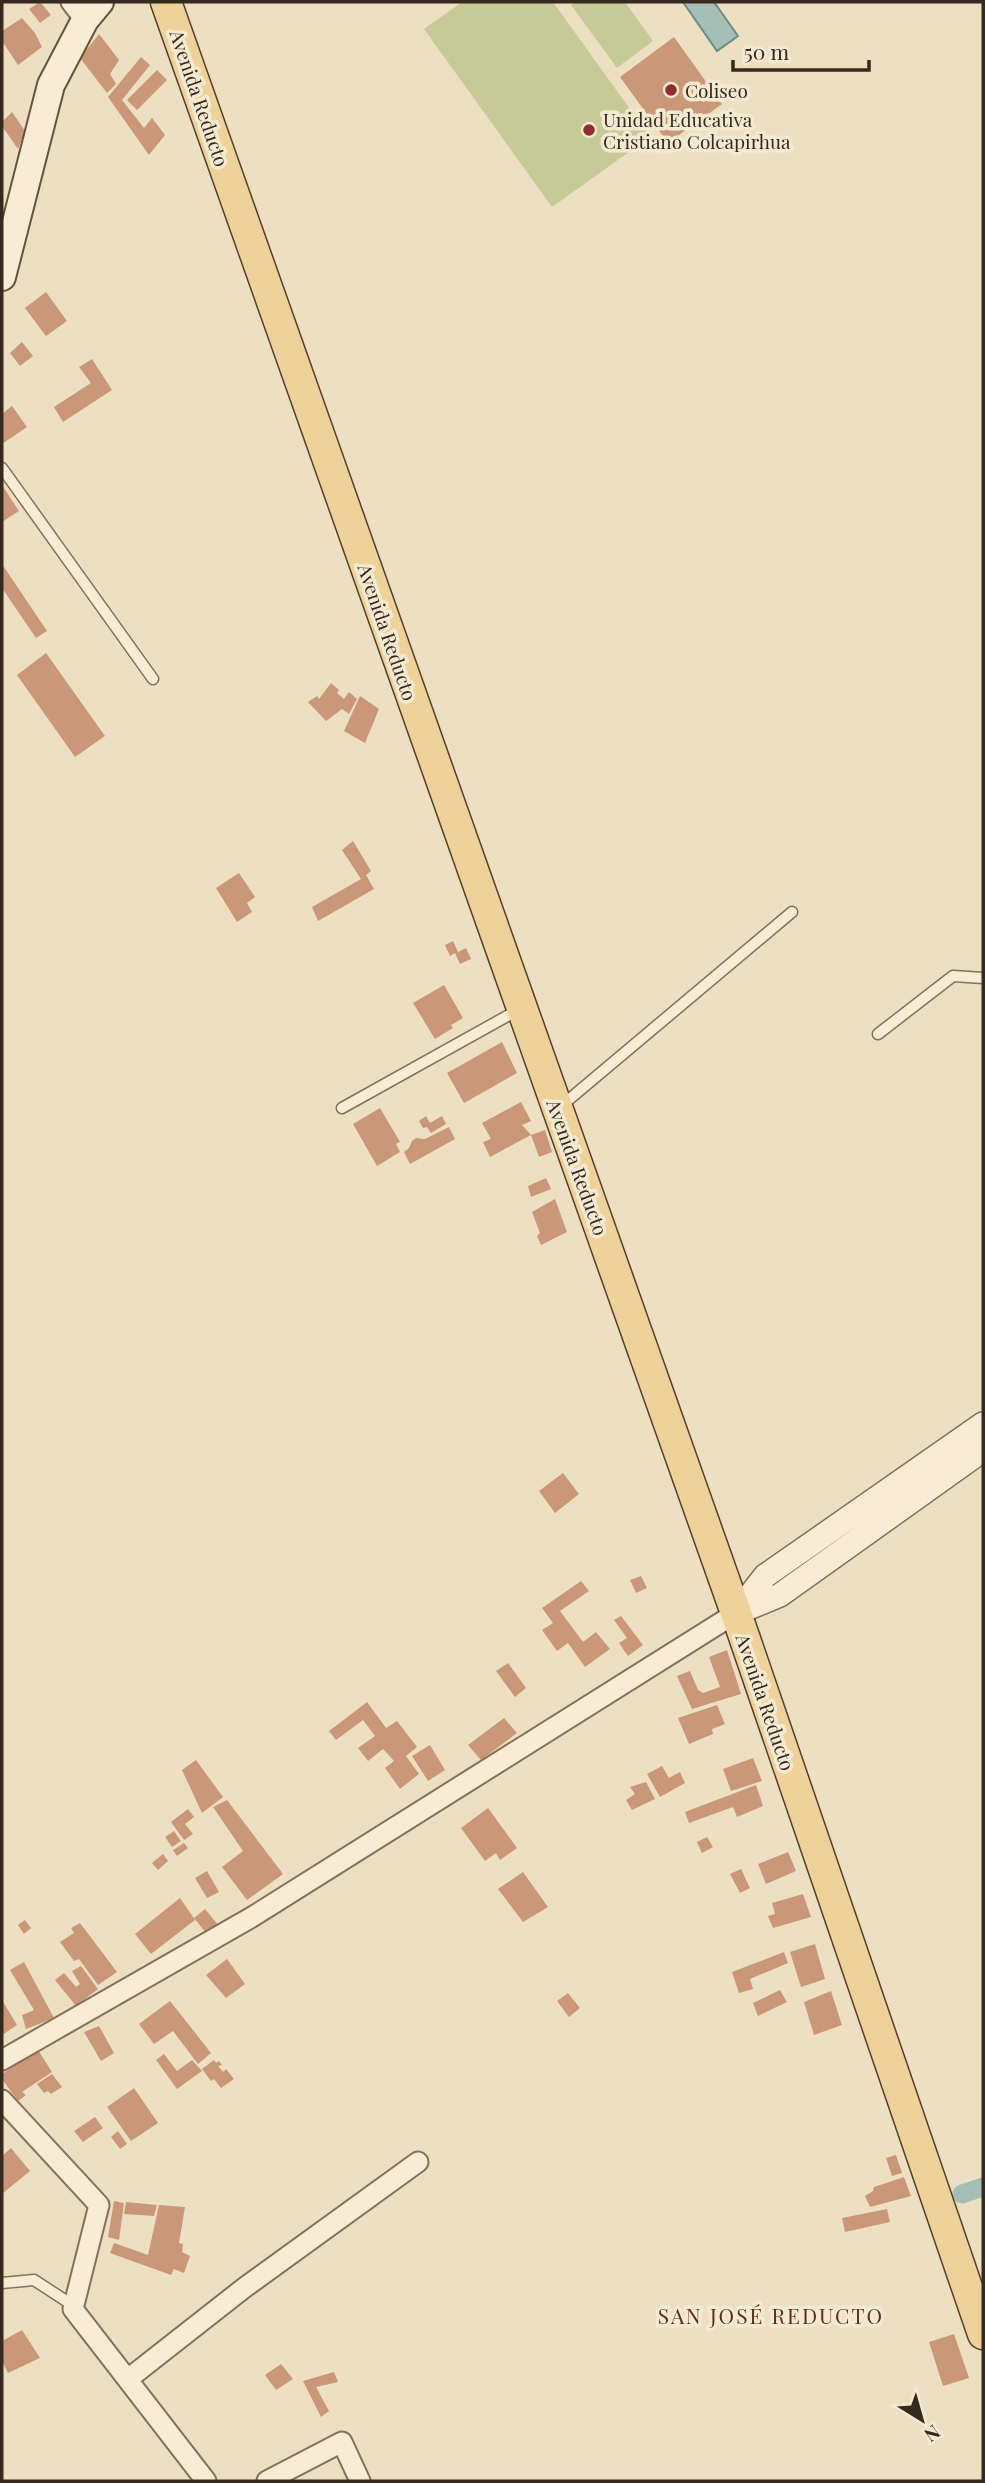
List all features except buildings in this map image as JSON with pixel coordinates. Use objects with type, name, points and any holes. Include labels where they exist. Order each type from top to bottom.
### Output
[{"type":"main road","name":"Avenida Reducto","points":[[166,2],[736,1613],[983,2334]]},
{"type":"main road","points":[[2,277],[51,86],[85,8]]},
{"type":"street","points":[[736,1613],[765,1576],[983,1424]]},
{"type":"street","points":[[2,2060],[252,1917],[736,1613],[780,1595],[983,1450]]},
{"type":"street","points":[[2,2100],[99,2205],[73,2309],[206,2481]]},
{"type":"street","points":[[128,2379],[244,2288],[418,2162]]},
{"type":"street","points":[[267,2481],[342,2442],[360,2481]]},
{"type":"lane","points":[[2,468],[153,679]]},
{"type":"lane","points":[[557,1109],[792,912]]},
{"type":"lane","points":[[878,1034],[953,976],[983,978]]},
{"type":"lane","points":[[342,1108],[521,1008]]},
{"type":"lane","points":[[2,2283],[34,2280],[74,2306]]},
{"type":"green space","points":[[462,2],[553,2],[650,137],[552,207],[424,29]]},
{"type":"green space","points":[[576,2],[625,2],[653,41],[617,68],[571,5]]},
{"type":"water","points":[[683,2],[714,2],[738,36],[717,51]]},
{"type":"waterway","points":[[962,2194],[983,2187]]},
{"type":"place","name":"Coliseo","points":[[671,90]]},
{"type":"place","name":"Unidad Educativa Cristiano Colcapirhua","points":[[589,130]]},
{"type":"district","name":"SAN JOSÉ REDUCTO","points":[[771,2315]]}]
